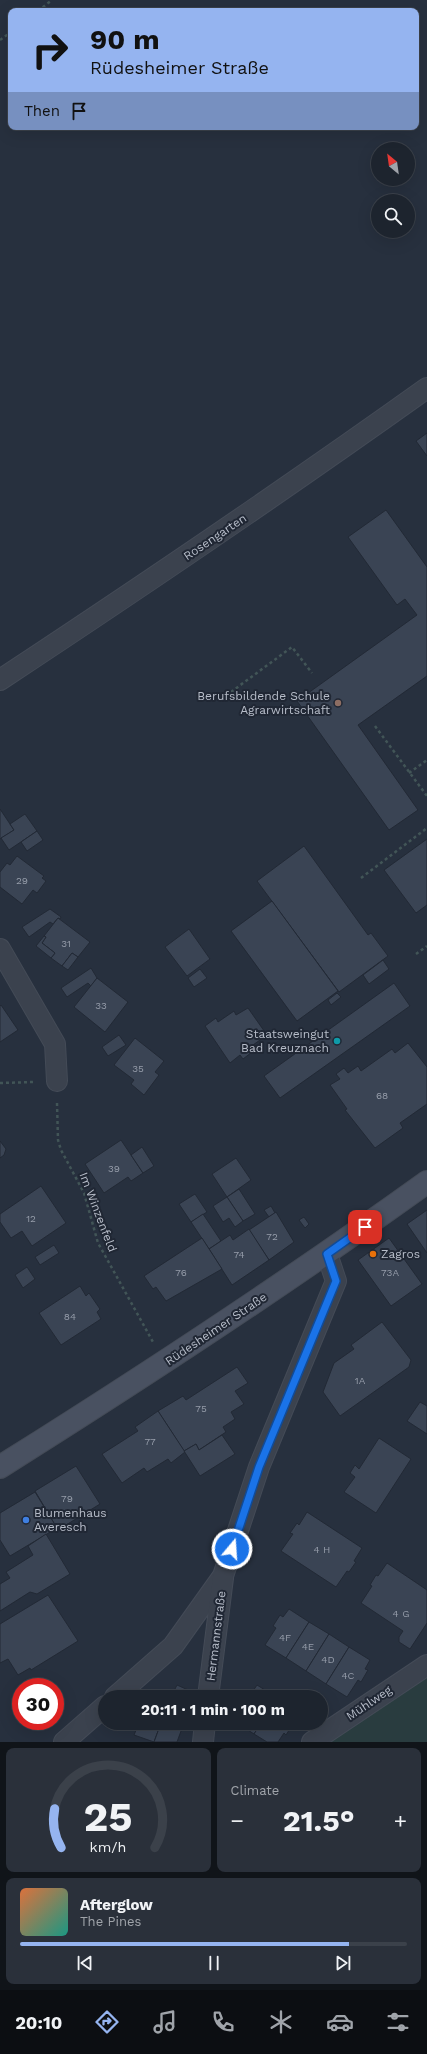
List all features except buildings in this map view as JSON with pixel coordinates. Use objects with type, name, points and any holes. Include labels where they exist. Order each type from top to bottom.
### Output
[{"type":"street","name":"Rosengarten","points":[[0,680],[164,572],[304,476],[427,388]]},
{"type":"street","points":[[0,949],[55,1044],[57,1081]]},
{"type":"street","name":"Rüdesheimer Straße","points":[[0,1467],[165,1363],[327,1254],[427,1182]]},
{"type":"street","name":"Hermannstraße","points":[[209,1690],[223,1576],[259,1467],[336,1281],[327,1254]]},
{"type":"street","name":"Hermannstraße","points":[[123,1690],[173,1646],[223,1576]]},
{"type":"street","name":"Mühlweg","points":[[312,1742],[427,1665]]},
{"type":"street","points":[[64,1742],[98,1712]]},
{"type":"street","points":[[203,1742],[204,1730]]},
{"type":"path","points":[[42,8],[52,0]]},
{"type":"path","points":[[231,692],[292,647],[312,673]]},
{"type":"path","points":[[375,726],[427,796]]},
{"type":"path","points":[[409,773],[427,760]]},
{"type":"path","points":[[360,878],[427,828]]},
{"type":"path","points":[[416,954],[427,946]]},
{"type":"path","points":[[0,1083],[57,1081]]},
{"type":"path","name":"Im Winzenfeld","points":[[57,1081],[58,1140],[61,1150],[84,1193],[98,1244],[165,1363]]},
{"type":"shaded area","points":[[427,1675],[427,1742],[327,1742]]},
{"type":"place","name":"Berufsbildende Schule Agrarwirtschaft","points":[[338,703]]},
{"type":"place","name":"Staatsweingut Bad Kreuznach","points":[[337,1041]]},
{"type":"place","name":"Zagros","points":[[373,1254]]},
{"type":"place","name":"Blumenhaus Averesch","points":[[26,1520]]},
{"type":"route","points":[[232,1549],[259,1467],[336,1281],[327,1254],[365,1227]]}]
